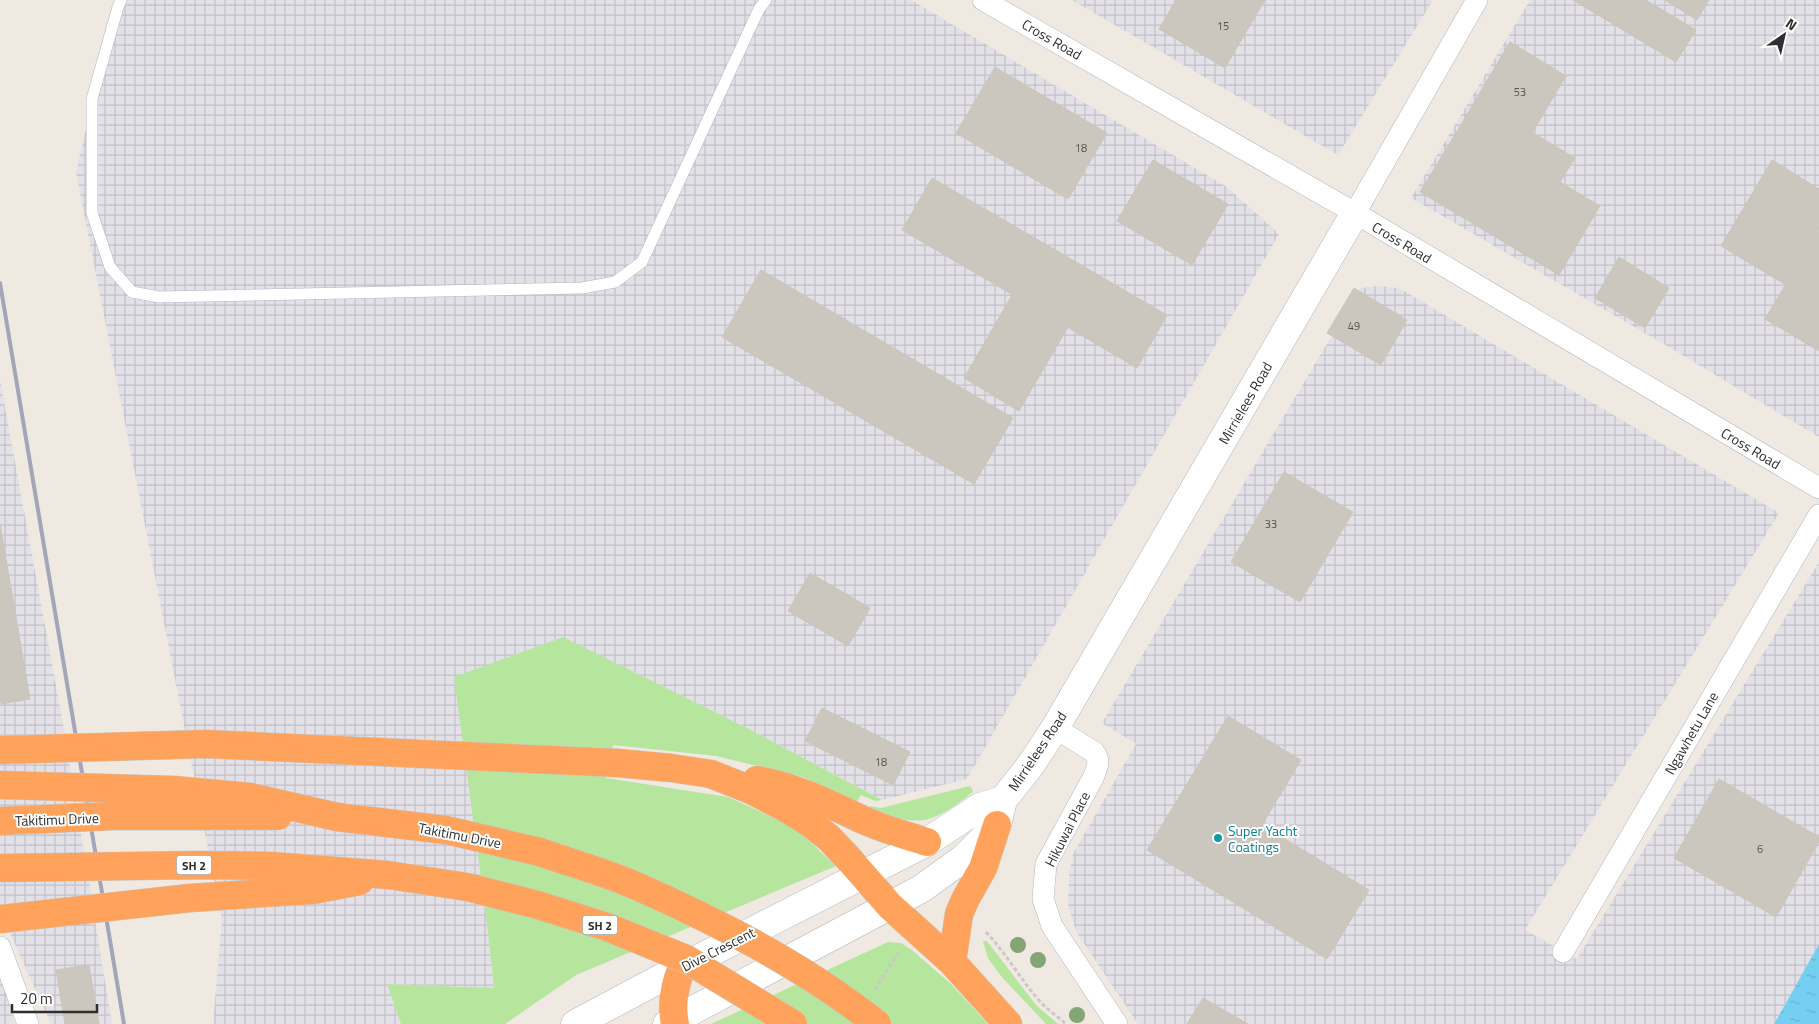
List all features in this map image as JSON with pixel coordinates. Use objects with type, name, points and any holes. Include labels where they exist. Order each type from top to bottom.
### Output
[{"type":"highway","points":[[0,750],[206,744],[618,763],[671,768],[776,783],[824,801],[862,819],[927,842]]},
{"type":"highway","points":[[710,774],[751,790],[784,807],[810,823],[829,838],[890,906],[952,962],[1008,1024]]},
{"type":"highway","points":[[0,785],[174,790],[250,797],[337,817]]},
{"type":"highway","points":[[952,962],[959,914],[983,868],[1000,813]]},
{"type":"highway","name":"Takitimu Drive","points":[[0,821],[113,816],[337,817],[446,830],[540,852],[632,884],[737,934],[820,982],[877,1024]]},
{"type":"highway","name":"SH 2","points":[[0,868],[216,865],[311,868],[388,875],[467,887],[538,905],[607,927],[686,960],[793,1024]]},
{"type":"highway","points":[[0,919],[190,898],[259,892],[313,890],[388,875]]},
{"type":"highway","points":[[672,1023],[675,983],[682,967]]},
{"type":"main road","name":"Mirrielees Road","points":[[890,906],[921,889],[964,858],[1000,813],[1055,728],[1354,213]]},
{"type":"main road","name":"Mirrielees Road","points":[[862,875],[927,842],[980,807],[1000,813]]},
{"type":"main road","name":"Dive Crescent","points":[[576,1024],[682,967],[862,875]]},
{"type":"main road","points":[[672,1023],[890,906]]},
{"type":"street","name":"Cross Road","points":[[983,0],[1354,213],[1819,488]]},
{"type":"street","name":"Mirrielees Road","points":[[1354,213],[1476,0]]},
{"type":"street","name":"Ngawhetu Lane","points":[[1563,952],[1819,515]]},
{"type":"street","name":"Hikuwai Place","points":[[1055,728],[1094,752],[1097,756],[1098,765],[1093,778],[1046,864],[1043,899],[1052,926],[1117,1024]]},
{"type":"street","points":[[3,953],[28,1024]]},
{"type":"lane","points":[[121,0],[92,99],[92,213],[110,266],[132,292],[159,297],[582,288],[615,282],[642,262],[759,9],[766,0]]},
{"type":"lane","points":[[0,914],[3,953]]},
{"type":"path","points":[[982,928],[997,944],[1014,970],[1038,1000],[1066,1024]]},
{"type":"shaded area","points":[[116,0],[911,0],[1227,187],[1279,234],[967,779],[882,800],[749,729],[562,637],[455,678],[494,988],[387,984],[401,1024],[213,1024],[222,920],[76,172]]},
{"type":"shaded area","points":[[1072,0],[1433,0],[1338,155]]},
{"type":"shaded area","points":[[1530,0],[1819,0],[1819,437],[1657,340],[1411,198]]},
{"type":"shaded area","points":[[1378,286],[1399,288],[1779,513],[1525,930],[1577,959],[1819,562],[1819,944],[1774,1024],[1138,1024],[1077,933],[1068,906],[1069,876],[1073,854],[1136,744],[1102,723],[1360,288]]},
{"type":"shaded area","points":[[0,380],[63,724],[112,1024],[51,1024],[0,911]]},
{"type":"shaded area","points":[[0,966],[4,975],[14,1024],[0,1024]]},
{"type":"green space","points":[[563,637],[749,729],[882,800],[875,801],[861,795],[857,802],[803,777],[716,756],[613,745],[606,778],[728,797],[794,827],[836,866],[576,975],[505,1024],[401,1024],[387,984],[494,988],[454,677]]},
{"type":"green space","points":[[970,786],[973,792],[958,803],[945,812],[923,820],[899,819],[868,809],[870,806],[881,808]]},
{"type":"green space","points":[[983,941],[987,941],[1036,1005],[1058,1024],[1046,1024],[1001,976],[988,958]]},
{"type":"green space","points":[[888,942],[901,943],[913,951],[951,984],[988,1024],[711,1024]]},
{"type":"water","points":[[1819,944],[1819,1024],[1774,1024]]},
{"type":"building","points":[[1176,0],[1265,0],[1225,68],[1159,29]]},
{"type":"building","points":[[1573,0],[1646,0],[1696,30],[1676,62]]},
{"type":"building","points":[[1665,0],[1709,0],[1697,20]]},
{"type":"building","points":[[1510,42],[1566,76],[1532,133],[1476,99]]},
{"type":"building","points":[[995,67],[1049,99],[1010,165],[956,133]]},
{"type":"building","points":[[1049,99],[1107,133],[1068,199],[1010,165]]},
{"type":"building","points":[[1476,99],[1575,158],[1560,182],[1462,123]]},
{"type":"building","points":[[1462,123],[1600,206],[1559,275],[1420,192]]},
{"type":"building","points":[[1153,160],[1228,204],[1192,265],[1117,221]]},
{"type":"building","points":[[1772,160],[1819,189],[1819,229],[1786,285],[1721,246]]},
{"type":"building","points":[[932,178],[1167,315],[1137,368],[902,230]]},
{"type":"building","points":[[1817,231],[1819,232],[1819,351],[1765,319]]},
{"type":"building","points":[[1619,257],[1669,288],[1645,328],[1595,298]]},
{"type":"building","points":[[761,270],[1013,418],[974,484],[722,337]]},
{"type":"building","points":[[1354,288],[1407,320],[1381,365],[1327,333]]},
{"type":"building","points":[[1012,295],[1068,327],[1019,411],[964,378]]},
{"type":"building","points":[[1284,472],[1353,512],[1300,602],[1231,562]]},
{"type":"building","points":[[0,524],[30,699],[1,704],[0,697]]},
{"type":"building","points":[[810,573],[870,608],[848,646],[788,611]]},
{"type":"building","points":[[822,708],[910,752],[893,785],[805,741]]},
{"type":"building","name":"Super Yacht Coatings","points":[[1228,716],[1301,760],[1262,825],[1369,890],[1327,959],[1147,850]]},
{"type":"building","points":[[1719,779],[1819,837],[1819,842],[1776,917],[1674,858]]},
{"type":"building","points":[[89,965],[99,1024],[65,1024],[56,970]]},
{"type":"building","points":[[1203,998],[1248,1024],[1187,1024]]},
{"type":"railway","points":[[0,283],[124,1024]]},
{"type":"place","name":"Super Yacht Coatings","points":[[1218,838]]}]
